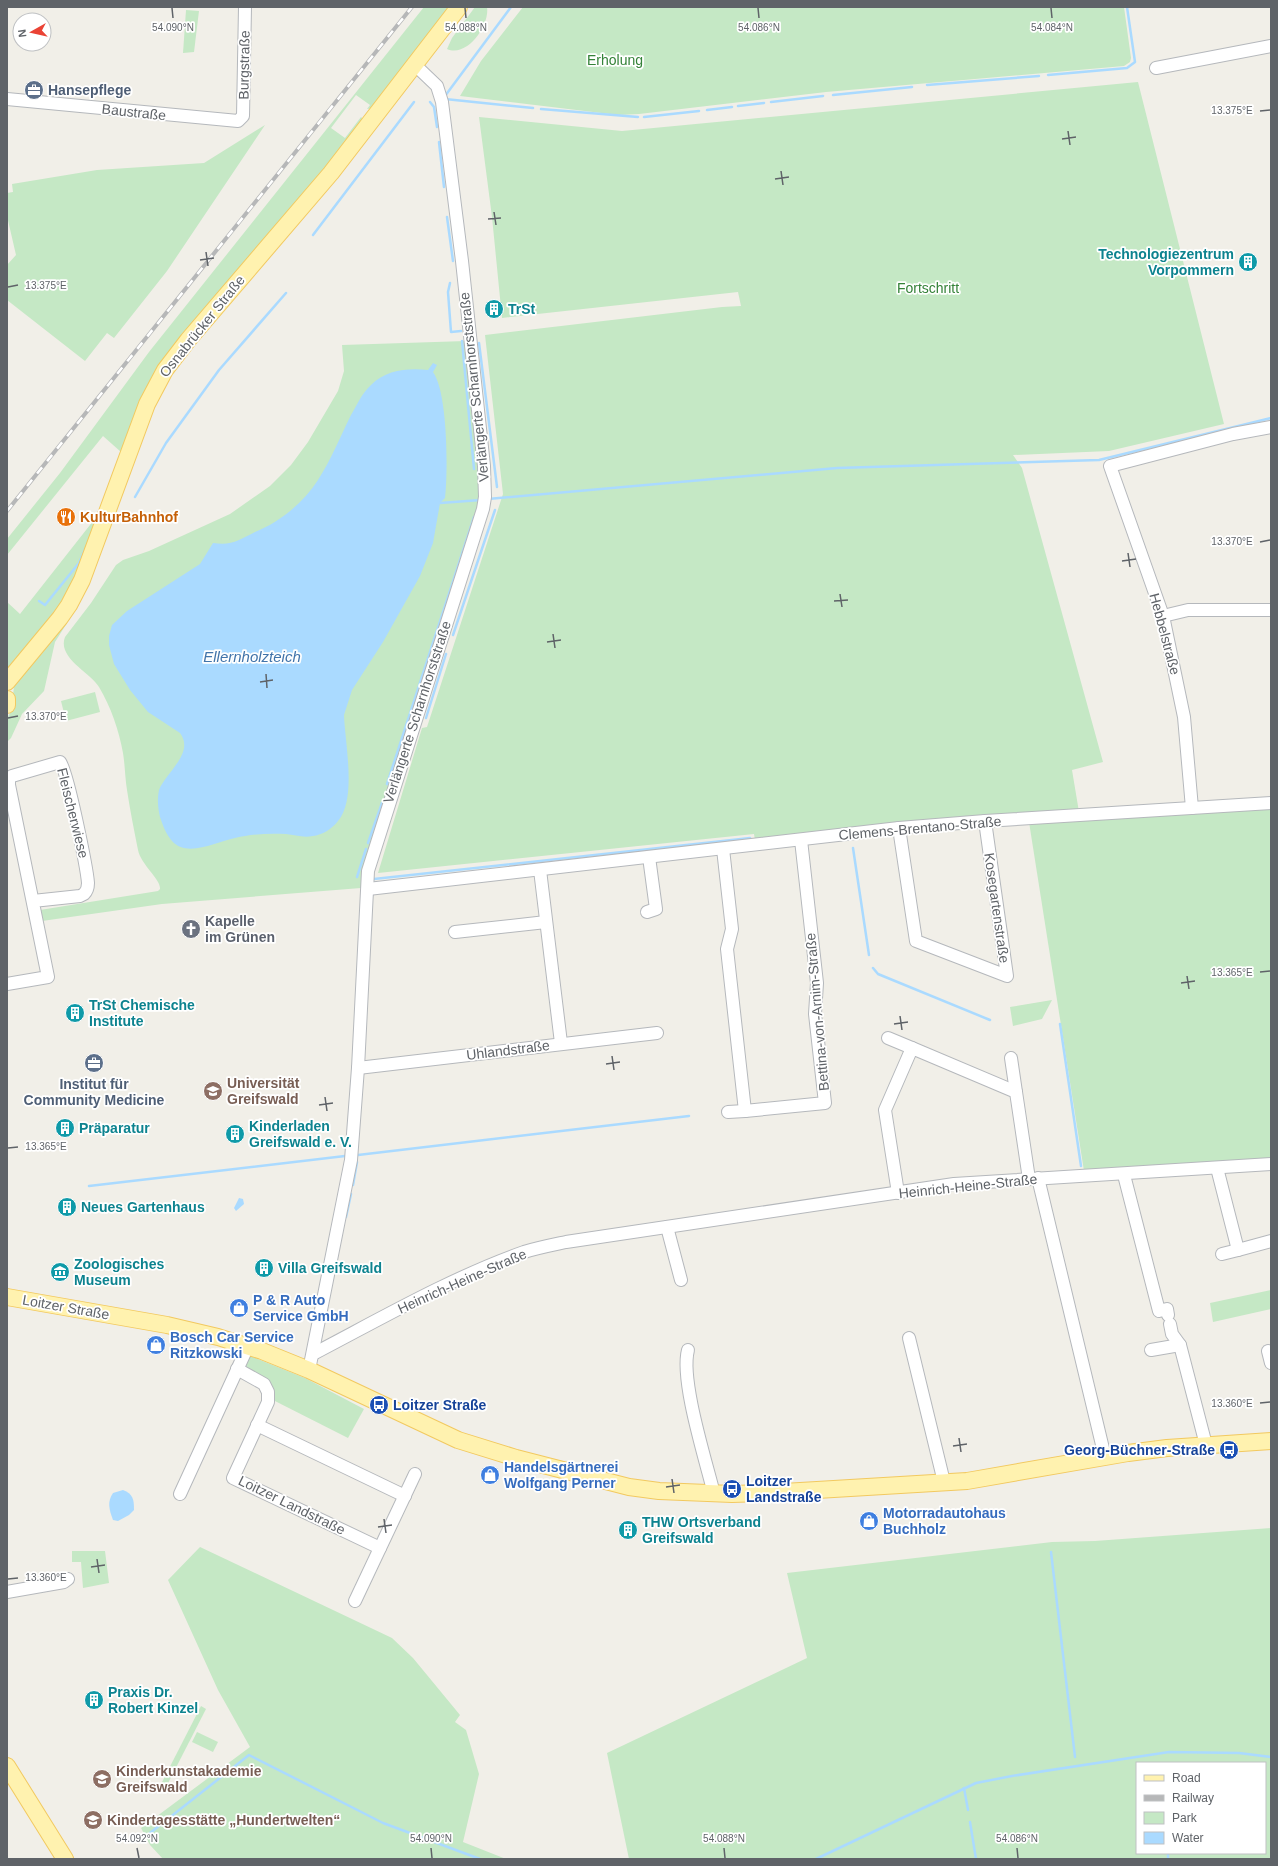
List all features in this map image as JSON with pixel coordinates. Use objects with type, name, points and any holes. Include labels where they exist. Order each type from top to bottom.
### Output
[{"type":"main road","name":"Osnabrücker Straße","points":[[7,682],[60,618],[69,605],[82,580],[147,404],[165,370],[188,340],[330,173],[459,7]]},
{"type":"main road","points":[[7,699],[7,705]]},
{"type":"main road","name":"Loitzer Straße","points":[[7,1297],[189,1330],[248,1346],[309,1370]]},
{"type":"main road","points":[[309,1370],[458,1440],[516,1458],[629,1487],[659,1491],[714,1494],[774,1493],[944,1482],[990,1478],[1105,1457],[1206,1445],[1271,1441]]},
{"type":"main road","points":[[7,1766],[65,1859]]},
{"type":"street","name":"Burgstraße","points":[[238,121],[243,116],[241,7]]},
{"type":"street","points":[[1156,68],[1271,46]]},
{"type":"street","name":"Verlängerte Scharnhorststraße","points":[[309,1370],[352,1159],[368,871],[484,500],[484,466],[462,261],[442,102],[437,86],[414,64]]},
{"type":"street","name":"Baustraße","points":[[7,99],[238,121]]},
{"type":"street","name":"Hebbelstraße","points":[[1192,808],[1184,717],[1163,616],[1110,466],[1233,434],[1271,427]]},
{"type":"street","points":[[1163,616],[1188,610],[1271,610]]},
{"type":"street","name":"Fleischerwiese","points":[[7,984],[48,977],[9,779],[12,776],[60,762],[64,768],[74,811],[84,859],[88,888],[84,894],[80,896],[33,900]]},
{"type":"street","name":"Clemens-Brentano-Straße","points":[[368,889],[898,828],[1271,803]]},
{"type":"street","name":"Kosegartenstraße","points":[[898,828],[916,941],[1007,976],[985,821]]},
{"type":"street","name":"Bettina-von-Arnim-Straße","points":[[728,1112],[825,1103],[815,1014],[817,983],[801,840]]},
{"type":"street","points":[[723,849],[732,929],[727,949],[745,1111]]},
{"type":"street","points":[[647,912],[656,909],[649,857]]},
{"type":"street","points":[[540,870],[561,1043]]},
{"type":"street","points":[[455,932],[546,922]]},
{"type":"street","name":"Uhlandstraße","points":[[358,1068],[561,1043],[657,1033]]},
{"type":"street","points":[[888,1038],[1016,1092]]},
{"type":"street","points":[[898,1193],[885,1110],[912,1048]]},
{"type":"street","points":[[1011,1058],[1016,1092],[1034,1178],[1105,1457]]},
{"type":"street","name":"Heinrich-Heine-Straße","points":[[313,1354],[426,1295],[525,1252],[566,1242],[954,1184],[1034,1178],[1124,1175],[1271,1164]]},
{"type":"street","points":[[1218,1168],[1238,1250]]},
{"type":"street","points":[[1124,1175],[1159,1311],[1167,1309],[1172,1334],[1180,1345],[1206,1445]]},
{"type":"street","points":[[666,1227],[681,1280]]},
{"type":"street","points":[[1222,1254],[1271,1241]]},
{"type":"street","points":[[909,1338],[944,1482]]},
{"type":"street","points":[[1151,1350],[1180,1345]]},
{"type":"street","points":[[180,1494],[248,1346]]},
{"type":"street","points":[[688,1350],[686,1357],[688,1383],[698,1433],[714,1494]]},
{"type":"street","points":[[1268,1350],[1271,1363]]},
{"type":"street","name":"Loitzer Landstraße","points":[[237,1369],[264,1384],[268,1392],[268,1402],[233,1478],[380,1548]]},
{"type":"street","points":[[257,1425],[405,1496]]},
{"type":"street","points":[[355,1601],[415,1474]]},
{"type":"street","points":[[7,1592],[64,1582],[68,1579]]},
{"type":"green space","points":[[424,7],[453,7],[376,108],[367,109],[370,105],[356,95],[331,128],[345,138],[361,117],[363,119],[363,125],[176,347],[121,452],[103,436],[7,555],[7,539],[60,473],[149,352]]},
{"type":"green space","points":[[475,7],[487,7],[485,22],[481,31],[476,38],[462,49],[455,51],[447,49],[452,38]]},
{"type":"green space","name":"Erholung","points":[[523,7],[1124,7],[1131,58],[1130,62],[1124,66],[826,92],[639,114],[618,115],[460,96],[481,61]]},
{"type":"green space","points":[[186,10],[199,11],[194,52],[183,53]]},
{"type":"green space","name":"Fortschritt","points":[[1138,82],[1224,424],[1109,451],[1013,455],[1022,468],[1103,762],[1072,770],[1079,812],[755,840],[754,834],[378,873],[422,728],[427,727],[503,494],[485,335],[741,306],[738,292],[502,318],[492,217],[479,117],[622,131]]},
{"type":"green space","points":[[265,125],[167,271],[114,338],[107,333],[85,361],[7,300],[7,265],[16,255],[7,216],[7,193],[13,192],[12,184],[97,170],[204,163]]},
{"type":"green space","points":[[466,341],[479,475],[479,509],[372,848],[361,888],[162,904],[42,921],[40,910],[158,891],[160,889],[157,881],[143,861],[138,850],[127,790],[123,753],[111,711],[95,681],[70,658],[64,645],[65,637],[91,603],[116,565],[123,560],[149,551],[230,514],[270,486],[291,465],[308,442],[338,391],[344,371],[342,345]]},
{"type":"green space","points":[[101,511],[87,555],[62,606],[7,670],[7,602],[20,614]]},
{"type":"green space","points":[[63,621],[67,623],[55,642],[44,691],[22,714],[11,738],[7,742],[7,719],[11,711],[14,687]]},
{"type":"green space","points":[[95,692],[100,712],[66,721],[61,701]]},
{"type":"green space","points":[[1271,807],[1271,1158],[1084,1171],[1029,822]]},
{"type":"green space","points":[[1052,1000],[1042,1019],[1013,1026],[1010,1007]]},
{"type":"green space","points":[[1271,1290],[1271,1309],[1213,1322],[1210,1303]]},
{"type":"green space","points":[[248,1355],[305,1378],[364,1409],[348,1438],[269,1398],[246,1366]]},
{"type":"green space","points":[[1271,1528],[1271,1859],[629,1859],[607,1753],[807,1658],[787,1573],[1052,1542],[1095,1541]]},
{"type":"green space","points":[[200,1547],[392,1638],[413,1658],[460,1715],[455,1722],[466,1730],[479,1774],[463,1842],[506,1859],[163,1859],[150,1845],[141,1828],[250,1747],[218,1690],[168,1580]]},
{"type":"green space","points":[[72,1551],[105,1551],[109,1583],[83,1588],[81,1562],[72,1562]]},
{"type":"green space","points":[[201,1706],[206,1709],[163,1793],[158,1790]]},
{"type":"green space","points":[[197,1732],[218,1742],[213,1752],[192,1742]]},
{"type":"water","name":"Ellernholzteich","points":[[433,363],[437,365],[433,372],[438,382],[442,397],[446,433],[445,498],[440,503],[433,543],[420,576],[383,642],[352,690],[344,715],[349,785],[344,811],[333,827],[316,835],[306,837],[286,834],[260,834],[235,838],[194,849],[178,846],[166,833],[159,814],[158,797],[159,790],[163,783],[182,755],[184,740],[180,733],[148,712],[130,690],[114,664],[109,645],[109,636],[112,625],[127,611],[200,564],[213,543],[225,544],[240,540],[273,523],[290,511],[298,504],[318,480],[351,415],[362,395],[368,388],[377,380],[390,373],[412,369],[428,370]]},
{"type":"water","points":[[239,1198],[243,1199],[244,1204],[236,1211],[234,1208]]},
{"type":"water","points":[[123,1490],[131,1495],[134,1503],[134,1510],[129,1515],[118,1521],[113,1520],[109,1503],[110,1499],[113,1493]]},
{"type":"waterway","points":[[445,96],[511,7]]},
{"type":"waterway","points":[[1048,75],[1127,68],[1135,62],[1127,7]]},
{"type":"waterway","points":[[927,85],[1039,76]]},
{"type":"waterway","points":[[833,95],[912,87]]},
{"type":"waterway","points":[[771,102],[823,96]]},
{"type":"waterway","points":[[445,99],[533,108]]},
{"type":"waterway","points":[[313,235],[414,102]]},
{"type":"waterway","points":[[430,102],[434,107],[437,127]]},
{"type":"waterway","points":[[738,106],[764,103]]},
{"type":"waterway","points":[[707,110],[732,107]]},
{"type":"waterway","points":[[541,109],[638,117]]},
{"type":"waterway","points":[[644,117],[699,111]]},
{"type":"waterway","points":[[439,142],[444,187]]},
{"type":"waterway","points":[[447,217],[453,261]]},
{"type":"waterway","points":[[450,283],[448,292],[451,332],[461,331]]},
{"type":"waterway","points":[[135,497],[166,443],[219,370],[286,293]]},
{"type":"waterway","points":[[462,341],[474,469]]},
{"type":"waterway","points":[[479,343],[497,487]]},
{"type":"waterway","points":[[488,499],[837,468],[1099,460],[1271,418]]},
{"type":"waterway","points":[[440,503],[481,500]]},
{"type":"waterway","points":[[453,635],[495,510]]},
{"type":"waterway","points":[[387,784],[474,517]]},
{"type":"waterway","points":[[39,601],[45,605],[79,563],[85,549]]},
{"type":"waterway","points":[[426,718],[446,654]]},
{"type":"waterway","points":[[368,843],[382,803]]},
{"type":"waterway","points":[[374,879],[750,838]]},
{"type":"waterway","points":[[853,848],[869,955]]},
{"type":"waterway","points":[[357,877],[366,849]]},
{"type":"waterway","points":[[873,968],[878,974],[990,1020]]},
{"type":"waterway","points":[[1060,1024],[1081,1166]]},
{"type":"waterway","points":[[358,1155],[689,1116]]},
{"type":"waterway","points":[[89,1186],[345,1156]]},
{"type":"waterway","points":[[353,1185],[357,1162]]},
{"type":"waterway","points":[[346,1217],[351,1194]]},
{"type":"waterway","points":[[1051,1552],[1075,1757]]},
{"type":"waterway","points":[[816,1859],[976,1783],[1012,1776],[1169,1752],[1239,1753],[1271,1757]]},
{"type":"waterway","points":[[150,1833],[249,1755],[383,1823],[480,1859]]},
{"type":"waterway","points":[[964,1788],[968,1810]]},
{"type":"waterway","points":[[970,1822],[976,1859]]},
{"type":"waterway","points":[[1168,1854],[1168,1859]]},
{"type":"railway","points":[[7,511],[412,7]]},
{"type":"place","name":"Hansepflege","points":[[34,90]]},
{"type":"place","name":"Technologiezentrum Vorpommern","points":[[1248,262]]},
{"type":"place","name":"TrSt","points":[[494,309]]},
{"type":"place","name":"KulturBahnhof","points":[[66,517]]},
{"type":"place","name":"Kapelle im Grünen","points":[[191,929]]},
{"type":"place","name":"TrSt Chemische Institute","points":[[75,1013]]},
{"type":"place","name":"Institut für Community Medicine","points":[[94,1063]]},
{"type":"place","name":"Universität Greifswald","points":[[213,1091]]},
{"type":"place","name":"Präparatur","points":[[65,1128]]},
{"type":"place","name":"Kinderladen Greifswald e. V.","points":[[235,1134]]},
{"type":"place","name":"Neues Gartenhaus","points":[[67,1207]]},
{"type":"place","name":"Villa Greifswald","points":[[264,1268]]},
{"type":"place","name":"Zoologisches Museum","points":[[60,1272]]},
{"type":"place","name":"P & R Auto Service GmbH","points":[[239,1308]]},
{"type":"place","name":"Bosch Car Service Ritzkowski","points":[[156,1345]]},
{"type":"place","name":"Loitzer Straße","points":[[379,1405]]},
{"type":"place","name":"Georg-Büchner-Straße","points":[[1229,1450]]},
{"type":"place","name":"Handelsgärtnerei Wolfgang Perner","points":[[490,1475]]},
{"type":"place","name":"Loitzer Landstraße","points":[[732,1489]]},
{"type":"place","name":"Motorradautohaus Buchholz","points":[[869,1521]]},
{"type":"place","name":"THW Ortsverband Greifswald","points":[[628,1530]]},
{"type":"place","name":"Praxis Dr. Robert Kinzel","points":[[94,1700]]},
{"type":"place","name":"Kinderkunstakademie Greifswald","points":[[102,1779]]},
{"type":"place","name":"Kindertagesstätte „Hundertwelten“","points":[[93,1820]]}]
